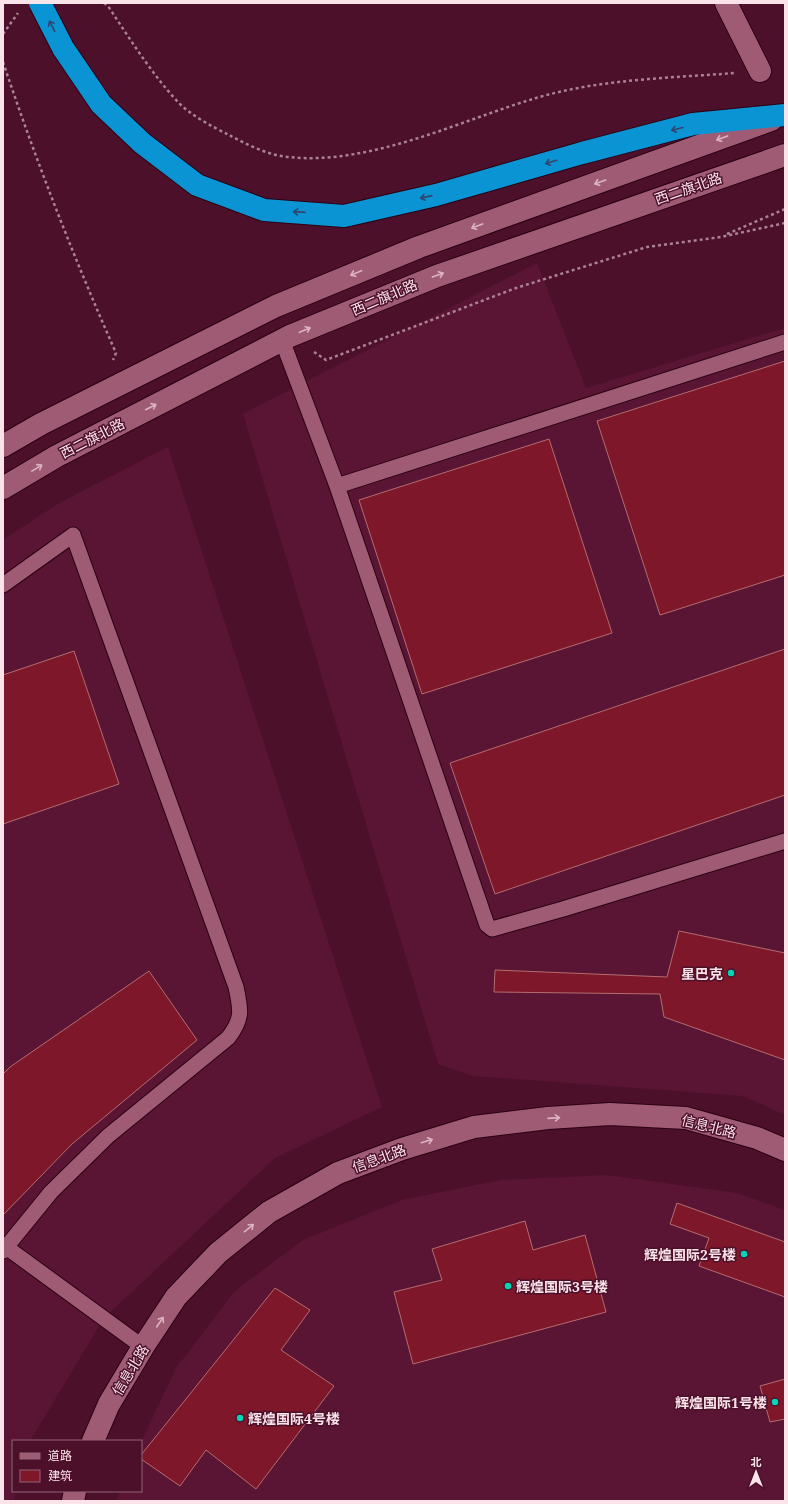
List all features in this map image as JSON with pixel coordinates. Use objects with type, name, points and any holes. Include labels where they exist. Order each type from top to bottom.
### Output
[{"type":"highway","points":[[40,3],[63,48],[101,104],[142,144],[197,185],[264,210],[344,216],[436,195],[582,153],[693,124],[785,115]]},
{"type":"main road","points":[[726,3],[760,71]]},
{"type":"main road","points":[[3,446],[41,424],[276,306],[418,247],[785,115]]},
{"type":"main road","name":"西二旗北路","points":[[3,488],[57,456],[286,338],[436,276],[785,154]]},
{"type":"main road","name":"信息北路","points":[[93,1440],[109,1404],[143,1347],[176,1297],[218,1253],[270,1212],[338,1172],[402,1149],[474,1127],[548,1118],[610,1114],[686,1118],[757,1138],[785,1150]]},
{"type":"lane","points":[[286,338],[487,925],[492,929],[563,909],[785,841]]},
{"type":"lane","points":[[337,486],[785,342]]},
{"type":"lane","points":[[3,585],[73,535],[236,987],[241,1008],[237,1026],[228,1038],[108,1136],[51,1192],[4,1249],[143,1347]]},
{"type":"path","points":[[104,3],[108,6],[150,69],[180,104],[217,129],[250,146],[286,157],[321,159],[356,155],[430,134],[536,98],[584,86],[760,71]]},
{"type":"path","points":[[3,62],[27,136],[116,353],[100,394]]},
{"type":"path","points":[[721,237],[785,209]]},
{"type":"path","points":[[286,338],[326,360],[516,288],[647,247],[721,237],[785,223]]},
{"type":"shaded area","points":[[537,263],[586,388],[785,328],[785,1115],[743,1096],[473,1076],[438,1064],[243,414]]},
{"type":"shaded area","points":[[168,447],[382,1107],[275,1158],[104,1318],[31,1440],[12,1440],[12,1492],[16,1492],[14,1501],[3,1501],[3,540],[59,503]]},
{"type":"shaded area","points":[[607,1175],[737,1193],[785,1210],[785,1501],[117,1501],[119,1492],[142,1492],[142,1440],[176,1368],[235,1291],[303,1240],[402,1200],[501,1180]]},
{"type":"building","points":[[785,361],[785,575],[660,615],[597,421]]},
{"type":"building","points":[[549,439],[612,633],[422,694],[359,500]]},
{"type":"building","points":[[785,649],[785,795],[495,894],[450,763]]},
{"type":"building","points":[[74,651],[119,784],[3,824],[3,675]]},
{"type":"building","points":[[679,931],[785,953],[785,1060],[664,1017],[660,994],[494,992],[495,970],[667,977]]},
{"type":"building","points":[[149,971],[197,1040],[72,1144],[3,1215],[3,1074],[10,1067]]},
{"type":"building","name":"辉煌国际2号楼","points":[[677,1203],[785,1242],[785,1297],[699,1266],[709,1238],[670,1224]]},
{"type":"building","name":"辉煌国际3号楼","points":[[525,1221],[533,1250],[585,1235],[606,1312],[413,1364],[394,1292],[442,1280],[432,1249]]},
{"type":"building","name":"辉煌国际4号楼","points":[[275,1288],[310,1310],[281,1350],[334,1386],[256,1489],[206,1450],[180,1486],[142,1460],[142,1454]]},
{"type":"building","name":"辉煌国际1号楼","points":[[785,1379],[785,1419],[770,1422],[760,1386]]},
{"type":"place","name":"星巴克","points":[[731,973]]},
{"type":"place","name":"辉煌国际2号楼","points":[[744,1254]]},
{"type":"place","name":"辉煌国际3号楼","points":[[508,1286]]},
{"type":"place","name":"辉煌国际1号楼","points":[[775,1402]]},
{"type":"place","name":"辉煌国际4号楼","points":[[240,1418]]}]
